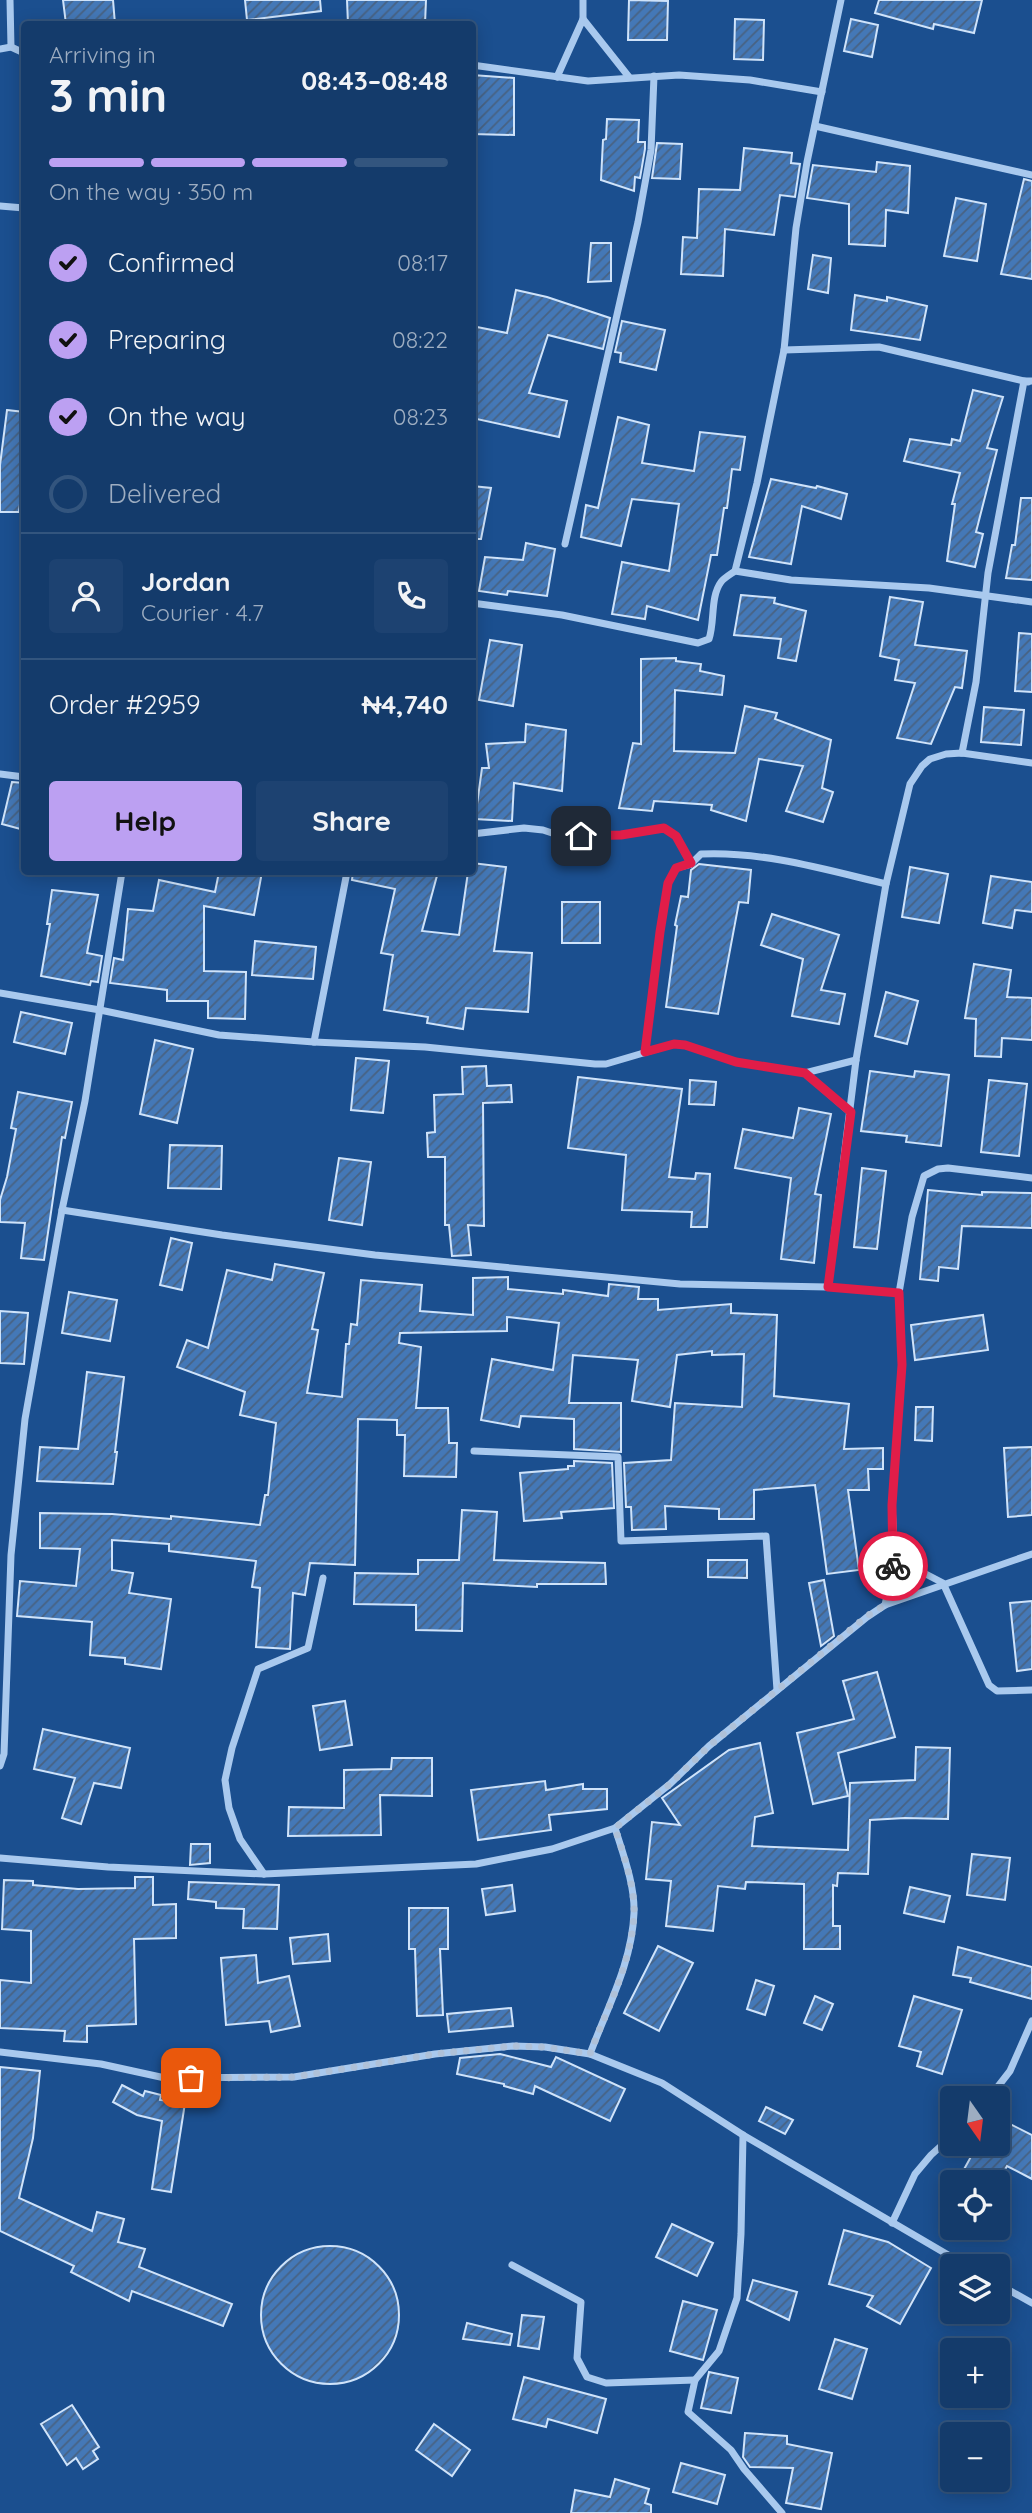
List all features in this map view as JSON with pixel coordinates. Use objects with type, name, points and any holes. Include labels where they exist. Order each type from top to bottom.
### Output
[{"type":"street","points":[[10,0],[11,47]]},
{"type":"street","points":[[557,77],[583,19],[583,0]]},
{"type":"street","points":[[476,604],[562,615],[698,643],[709,639],[714,626],[714,608],[721,583],[735,571],[757,483],[784,349],[796,228],[841,0]]},
{"type":"street","points":[[583,19],[629,78]]},
{"type":"street","points":[[0,49],[11,47],[21,52]]},
{"type":"street","points":[[476,66],[587,81],[679,75],[750,80],[822,92]]},
{"type":"street","points":[[565,544],[638,222],[651,150],[654,76]]},
{"type":"street","points":[[815,126],[1032,175]]},
{"type":"street","points":[[0,206],[21,208]]},
{"type":"street","points":[[784,349],[879,347],[1029,382],[985,596],[976,682],[962,753]]},
{"type":"street","points":[[735,571],[791,580],[929,588],[1032,602]]},
{"type":"street","points":[[828,1287],[856,1060],[886,884],[911,784],[922,766],[930,759],[946,754],[962,753],[1032,763]]},
{"type":"street","points":[[0,774],[21,777]]},
{"type":"street","points":[[476,834],[524,828],[561,836],[621,835],[664,828],[676,836],[691,863]]},
{"type":"street","points":[[645,1052],[668,883],[676,868],[691,863],[701,854],[718,853],[808,866],[886,884]]},
{"type":"street","points":[[0,1766],[4,1754],[11,1555],[24,1433],[62,1210],[85,1101],[122,875]]},
{"type":"street","points":[[314,1042],[346,875]]},
{"type":"street","points":[[0,993],[100,1010],[219,1035],[425,1047],[596,1064],[607,1064],[674,1044],[685,1045],[736,1062],[805,1073],[856,1060]]},
{"type":"street","points":[[805,1073],[851,1112]]},
{"type":"street","points":[[885,1605],[895,1558],[892,1505],[902,1365],[899,1293],[912,1217],[924,1176],[938,1169],[948,1168],[1032,1178]]},
{"type":"street","points":[[62,1210],[375,1255],[680,1284],[828,1287],[899,1293]]},
{"type":"street","points":[[474,1451],[618,1457],[621,1541],[766,1536],[777,1690]]},
{"type":"street","points":[[0,1858],[108,1867],[264,1874],[476,1864],[552,1849],[615,1828],[670,1784],[709,1746],[867,1616],[885,1605],[943,1583],[1032,1554]]},
{"type":"street","points":[[895,1558],[943,1583],[989,1685],[997,1691],[1032,1690]]},
{"type":"street","points":[[264,1874],[240,1839],[229,1808],[225,1780],[232,1748],[258,1669],[308,1648],[323,1578]]},
{"type":"street","points":[[590,2054],[627,1959],[634,1911],[627,1866],[615,1828]]},
{"type":"street","points":[[998,2086],[1010,2071],[1032,2021]]},
{"type":"street","points":[[0,2052],[101,2064],[165,2078],[294,2077],[435,2054],[513,2046],[545,2047],[590,2054],[662,2083],[743,2135],[946,2254]]},
{"type":"street","points":[[743,2135],[737,2298],[719,2351],[695,2380],[688,2412],[731,2450],[782,2513]]},
{"type":"street","points":[[892,2223],[915,2174],[940,2147]]},
{"type":"street","points":[[512,2265],[581,2302],[577,2358],[587,2377],[606,2383],[695,2380]]},
{"type":"street","points":[[1010,2291],[1032,2303]]},
{"type":"building","points":[[63,0],[113,0],[115,21],[66,21]]},
{"type":"building","points":[[245,0],[320,0],[321,11],[247,20]]},
{"type":"building","points":[[347,0],[426,0],[425,21],[348,21]]},
{"type":"building","points":[[629,0],[668,1],[667,40],[628,40]]},
{"type":"building","points":[[879,0],[982,0],[974,33],[934,24],[933,29],[875,13]]},
{"type":"building","points":[[735,19],[764,20],[763,60],[734,59]]},
{"type":"building","points":[[851,19],[878,25],[872,57],[844,51]]},
{"type":"building","points":[[476,75],[514,78],[514,135],[476,134]]},
{"type":"building","points":[[607,119],[639,120],[638,142],[645,142],[645,149],[640,178],[635,177],[634,191],[601,180]]},
{"type":"building","points":[[657,143],[682,144],[680,179],[652,178]]},
{"type":"building","points":[[744,148],[792,153],[791,163],[800,164],[795,197],[780,195],[774,235],[725,229],[723,276],[681,274],[683,237],[697,238],[699,189],[740,190]]},
{"type":"building","points":[[877,162],[910,166],[908,213],[886,210],[885,246],[849,244],[849,204],[807,198],[813,165],[876,172]]},
{"type":"building","points":[[1024,179],[1032,181],[1032,279],[1001,274]]},
{"type":"building","points":[[956,198],[986,204],[977,261],[944,256]]},
{"type":"building","points":[[591,243],[611,243],[611,281],[588,282]]},
{"type":"building","points":[[813,255],[831,258],[828,293],[808,289]]},
{"type":"building","points":[[516,290],[547,297],[610,318],[603,349],[548,335],[529,393],[567,401],[559,437],[476,419],[476,327],[507,333]]},
{"type":"building","points":[[855,295],[887,301],[887,297],[927,306],[920,340],[851,330]]},
{"type":"building","points":[[622,321],[665,330],[656,370],[620,362],[621,353],[615,352]]},
{"type":"building","points":[[973,390],[1003,397],[987,448],[997,450],[976,532],[983,534],[975,567],[947,561],[955,504],[952,504],[960,473],[904,461],[910,439],[951,445],[952,439],[960,441]]},
{"type":"building","points":[[7,410],[21,412],[19,512],[0,512],[0,465]]},
{"type":"building","points":[[618,417],[649,425],[642,463],[694,471],[700,432],[745,437],[740,470],[732,469],[717,555],[711,555],[698,620],[647,606],[645,619],[612,614],[622,562],[669,571],[679,504],[632,499],[621,546],[581,537],[586,505],[598,508]]},
{"type":"building","points":[[771,479],[847,494],[841,519],[802,506],[791,564],[749,557]]},
{"type":"building","points":[[476,486],[491,488],[481,539],[476,539]]},
{"type":"building","points":[[1021,498],[1032,498],[1032,580],[1006,578],[1012,545],[1015,545]]},
{"type":"building","points":[[526,543],[555,549],[547,596],[508,591],[507,595],[479,591],[485,557],[523,560]]},
{"type":"building","points":[[741,595],[775,598],[774,603],[806,611],[796,661],[778,658],[781,639],[734,635]]},
{"type":"building","points":[[890,597],[923,602],[915,645],[967,651],[962,688],[955,687],[931,744],[897,738],[915,683],[895,680],[899,660],[880,656]]},
{"type":"building","points":[[1019,633],[1032,634],[1032,692],[1015,691]]},
{"type":"building","points":[[490,640],[522,645],[513,706],[479,700]]},
{"type":"building","points":[[676,658],[676,661],[701,664],[700,671],[724,676],[722,695],[675,690],[674,751],[735,753],[745,706],[777,713],[775,719],[831,740],[822,788],[833,792],[823,822],[786,811],[803,766],[759,759],[746,821],[711,810],[712,805],[654,801],[652,811],[619,808],[633,743],[641,744],[641,659]]},
{"type":"building","points":[[984,707],[1024,710],[1021,745],[981,742]]},
{"type":"building","points":[[526,724],[566,730],[562,791],[514,783],[512,821],[476,819],[482,768],[489,768],[486,744],[525,742]]},
{"type":"building","points":[[12,782],[21,783],[21,829],[2,824]]},
{"type":"building","points":[[476,863],[506,867],[494,951],[532,953],[528,1012],[466,1008],[463,1029],[427,1023],[428,1017],[384,1010],[393,955],[381,953],[395,889],[352,880],[353,875],[437,875],[422,931],[459,935],[468,875],[476,875]]},
{"type":"building","points":[[699,864],[751,870],[748,903],[739,902],[718,1014],[666,1007],[681,896],[688,897],[691,870]]},
{"type":"building","points":[[910,867],[948,874],[939,923],[902,917]]},
{"type":"building","points":[[218,875],[261,875],[254,915],[204,906],[204,971],[246,972],[245,1019],[208,1018],[208,1001],[167,1001],[167,990],[110,983],[114,958],[123,960],[128,909],[153,911],[159,880],[215,892]]},
{"type":"building","points":[[991,876],[1032,882],[1032,912],[1015,910],[1012,928],[983,923]]},
{"type":"building","points":[[52,890],[98,895],[87,953],[102,956],[98,982],[91,981],[90,985],[41,976],[50,924],[47,924]]},
{"type":"building","points":[[562,902],[600,902],[600,943],[562,943]]},
{"type":"building","points":[[772,914],[839,935],[821,990],[845,994],[839,1024],[792,1016],[803,959],[761,945]]},
{"type":"building","points":[[255,941],[316,947],[313,979],[252,975]]},
{"type":"building","points":[[974,964],[1011,970],[1007,997],[1032,998],[1032,1040],[1002,1038],[1001,1057],[975,1056],[976,1019],[965,1018]]},
{"type":"building","points":[[886,992],[918,1001],[907,1044],[875,1036]]},
{"type":"building","points":[[21,1012],[72,1023],[65,1054],[14,1042]]},
{"type":"building","points":[[155,1040],[193,1049],[177,1123],[140,1114]]},
{"type":"building","points":[[356,1058],[389,1061],[383,1113],[351,1110]]},
{"type":"building","points":[[486,1066],[487,1086],[511,1085],[512,1102],[483,1103],[484,1226],[468,1225],[471,1255],[452,1256],[449,1225],[445,1225],[445,1157],[428,1157],[427,1133],[435,1132],[434,1095],[463,1094],[462,1067]]},
{"type":"building","points":[[870,1071],[914,1077],[915,1071],[949,1075],[941,1146],[906,1142],[907,1136],[861,1131]]},
{"type":"building","points":[[578,1077],[682,1089],[669,1177],[695,1179],[696,1173],[710,1174],[707,1227],[691,1227],[692,1212],[622,1210],[626,1155],[568,1148]]},
{"type":"building","points":[[690,1080],[716,1082],[714,1105],[689,1104]]},
{"type":"building","points":[[989,1080],[1027,1084],[1019,1156],[981,1152]]},
{"type":"building","points":[[18,1092],[72,1102],[65,1138],[62,1137],[44,1260],[21,1258],[25,1223],[0,1222],[0,1200],[16,1129],[11,1128]]},
{"type":"building","points":[[799,1108],[831,1114],[815,1194],[821,1195],[814,1263],[781,1259],[791,1178],[735,1168],[743,1129],[793,1138]]},
{"type":"building","points":[[170,1145],[222,1146],[221,1189],[168,1188]]},
{"type":"building","points":[[339,1158],[371,1162],[362,1225],[329,1220]]},
{"type":"building","points":[[862,1168],[886,1171],[877,1249],[854,1247]]},
{"type":"building","points":[[928,1190],[982,1195],[982,1192],[1032,1193],[1032,1228],[962,1226],[958,1269],[939,1267],[938,1281],[920,1279]]},
{"type":"building","points":[[171,1238],[192,1243],[182,1290],[160,1285]]},
{"type":"building","points":[[275,1264],[324,1273],[312,1329],[318,1330],[307,1393],[342,1397],[346,1344],[349,1344],[351,1324],[357,1325],[361,1280],[422,1285],[420,1311],[473,1315],[473,1278],[508,1277],[508,1289],[563,1294],[563,1290],[608,1296],[609,1284],[639,1287],[638,1299],[658,1299],[658,1310],[731,1304],[731,1313],[777,1315],[774,1396],[849,1404],[844,1449],[883,1448],[883,1469],[868,1469],[869,1490],[848,1490],[859,1570],[827,1574],[815,1485],[754,1490],[754,1519],[719,1519],[719,1509],[665,1506],[666,1529],[632,1530],[631,1507],[626,1507],[624,1463],[671,1460],[675,1403],[742,1407],[744,1354],[712,1355],[712,1351],[677,1355],[670,1407],[632,1401],[638,1360],[573,1355],[569,1403],[621,1403],[621,1452],[574,1449],[574,1419],[521,1416],[519,1427],[481,1420],[492,1359],[553,1370],[559,1323],[507,1317],[507,1331],[400,1333],[399,1343],[421,1347],[416,1408],[448,1408],[449,1443],[457,1443],[456,1477],[404,1476],[405,1435],[397,1435],[397,1420],[358,1419],[355,1565],[310,1563],[305,1595],[293,1593],[290,1649],[256,1647],[260,1588],[252,1587],[256,1561],[169,1551],[169,1544],[112,1540],[112,1570],[133,1573],[129,1593],[171,1599],[161,1669],[125,1664],[125,1658],[90,1655],[92,1622],[17,1616],[20,1581],[76,1586],[80,1549],[40,1548],[40,1513],[112,1514],[171,1519],[171,1516],[260,1525],[265,1495],[268,1495],[276,1423],[240,1415],[245,1392],[177,1367],[187,1340],[208,1348],[227,1270],[272,1280]]},
{"type":"building","points":[[69,1292],[117,1300],[110,1341],[62,1333]]},
{"type":"building","points":[[0,1311],[28,1313],[24,1364],[0,1363]]},
{"type":"building","points":[[983,1315],[988,1350],[915,1360],[911,1325]]},
{"type":"building","points":[[87,1372],[124,1377],[113,1484],[37,1481],[40,1447],[78,1449]]},
{"type":"building","points":[[916,1407],[933,1407],[932,1441],[915,1440]]},
{"type":"building","points":[[1032,1447],[1032,1515],[1008,1517],[1004,1448]]},
{"type":"building","points":[[574,1461],[612,1463],[614,1508],[561,1512],[562,1518],[524,1521],[520,1473],[568,1469],[568,1466],[574,1466]]},
{"type":"building","points":[[462,1510],[497,1512],[494,1560],[605,1563],[606,1584],[537,1584],[537,1587],[463,1583],[462,1631],[416,1630],[416,1605],[354,1604],[355,1573],[418,1574],[418,1560],[459,1560]]},
{"type":"building","points":[[708,1560],[747,1560],[747,1578],[708,1577]]},
{"type":"building","points":[[824,1580],[834,1636],[821,1646],[809,1583]]},
{"type":"building","points":[[1032,1601],[1032,1669],[1017,1671],[1010,1603]]},
{"type":"building","points":[[877,1672],[895,1737],[838,1753],[848,1796],[813,1804],[797,1733],[854,1719],[843,1681]]},
{"type":"building","points":[[345,1701],[352,1745],[320,1750],[313,1706]]},
{"type":"building","points":[[43,1729],[130,1748],[121,1788],[94,1783],[81,1824],[62,1818],[75,1778],[34,1769]]},
{"type":"building","points":[[760,1743],[773,1813],[755,1817],[752,1846],[848,1850],[850,1783],[915,1780],[916,1747],[950,1748],[948,1819],[870,1820],[868,1874],[838,1873],[837,1886],[833,1885],[833,1926],[840,1926],[840,1949],[804,1949],[804,1884],[746,1882],[745,1889],[718,1886],[713,1931],[666,1926],[671,1881],[646,1879],[652,1822],[680,1825],[662,1798],[729,1750]]},
{"type":"building","points":[[392,1758],[432,1758],[432,1796],[380,1795],[381,1835],[288,1836],[289,1807],[344,1808],[344,1770],[391,1769]]},
{"type":"building","points":[[545,1781],[546,1790],[583,1784],[583,1789],[607,1789],[607,1809],[549,1815],[551,1830],[478,1840],[471,1790]]},
{"type":"building","points":[[191,1844],[210,1844],[210,1863],[190,1865]]},
{"type":"building","points":[[972,1854],[1010,1858],[1005,1900],[967,1895]]},
{"type":"building","points":[[135,1877],[153,1877],[153,1905],[176,1904],[176,1938],[134,1939],[136,2024],[87,2026],[87,2042],[64,2041],[65,2031],[0,2028],[0,1980],[31,1983],[31,1931],[2,1929],[4,1880],[33,1881],[33,1885],[78,1889],[135,1888]]},
{"type":"building","points":[[189,1882],[279,1885],[277,1929],[243,1928],[244,1909],[216,1908],[216,1902],[188,1899]]},
{"type":"building","points":[[512,1885],[515,1911],[486,1915],[482,1889]]},
{"type":"building","points":[[910,1887],[950,1896],[944,1922],[904,1913]]},
{"type":"building","points":[[409,1908],[448,1908],[448,1949],[440,1949],[443,2015],[417,2016],[415,1949],[409,1949]]},
{"type":"building","points":[[328,1934],[330,1961],[293,1964],[290,1938]]},
{"type":"building","points":[[658,1946],[693,1963],[659,2031],[624,2013]]},
{"type":"building","points":[[958,1947],[1032,1967],[1032,1999],[970,1982],[971,1978],[953,1975]]},
{"type":"building","points":[[256,1955],[258,1983],[289,1976],[300,2026],[271,2032],[269,2021],[226,2025],[221,1958]]},
{"type":"building","points":[[756,1980],[774,1986],[765,2015],[747,2009]]},
{"type":"building","points":[[815,1996],[833,2004],[822,2030],[804,2023]]},
{"type":"building","points":[[914,1996],[962,2010],[942,2074],[917,2066],[921,2052],[899,2046]]},
{"type":"building","points":[[511,2008],[513,2026],[449,2032],[447,2014]]},
{"type":"building","points":[[500,2054],[551,2067],[556,2057],[625,2089],[610,2121],[535,2086],[533,2094],[504,2084],[457,2074],[460,2058]]},
{"type":"building","points":[[0,2067],[40,2071],[33,2138],[19,2198],[92,2231],[97,2212],[124,2219],[118,2242],[145,2249],[139,2267],[232,2304],[223,2326],[132,2291],[129,2301],[71,2272],[74,2266],[0,2231]]},
{"type":"building","points":[[122,2085],[143,2096],[145,2091],[161,2095],[160,2100],[185,2103],[171,2192],[152,2189],[162,2121],[137,2115],[113,2102]]},
{"type":"building","points":[[766,2107],[793,2120],[785,2134],[759,2121]]},
{"type":"building","points":[[1010,2124],[1032,2135],[1032,2179],[1007,2166],[1005,2170],[964,2170],[971,2156],[1010,2156]]},
{"type":"building","points":[[672,2224],[713,2243],[697,2276],[656,2257]]},
{"type":"building","points":[[844,2230],[888,2242],[931,2268],[900,2324],[867,2306],[873,2296],[829,2284]]},
{"type":"building","points":[[330,2246],[356,2251],[379,2266],[394,2289],[399,2315],[394,2341],[379,2364],[356,2379],[330,2384],[304,2379],[281,2364],[266,2341],[261,2315],[266,2289],[281,2266],[304,2251]]},
{"type":"building","points":[[753,2280],[797,2292],[789,2320],[747,2300]]},
{"type":"building","points":[[683,2301],[717,2310],[703,2360],[670,2351]]},
{"type":"building","points":[[522,2315],[544,2317],[539,2349],[518,2346]]},
{"type":"building","points":[[467,2323],[512,2334],[510,2345],[463,2339]]},
{"type":"building","points":[[835,2339],[867,2349],[852,2399],[819,2389]]},
{"type":"building","points":[[709,2372],[738,2378],[731,2413],[701,2408]]},
{"type":"building","points":[[524,2377],[606,2399],[597,2433],[548,2419],[546,2427],[513,2419]]},
{"type":"building","points":[[72,2405],[99,2447],[93,2451],[98,2459],[83,2469],[76,2458],[67,2465],[41,2424]]},
{"type":"building","points":[[434,2424],[470,2450],[452,2476],[416,2450]]},
{"type":"building","points":[[745,2433],[787,2436],[787,2444],[832,2453],[821,2509],[786,2503],[793,2468],[750,2467],[743,2457]]},
{"type":"building","points":[[681,2463],[725,2475],[717,2504],[673,2492]]},
{"type":"building","points":[[615,2479],[649,2489],[645,2503],[651,2505],[651,2513],[571,2513],[575,2490],[610,2497]]},
{"type":"way so far","points":[[191,2078],[294,2077],[435,2054],[513,2046],[545,2047],[590,2054],[627,1959],[634,1911],[627,1866],[615,1828],[670,1784],[709,1746],[867,1616],[885,1605],[893,1566]]},
{"type":"route","points":[[581,836],[621,835],[664,828],[676,836],[691,863],[676,868],[668,883],[645,1052],[674,1044],[685,1045],[736,1062],[805,1073],[851,1112],[828,1287],[899,1293],[902,1365],[892,1505],[895,1558],[893,1566]]}]
